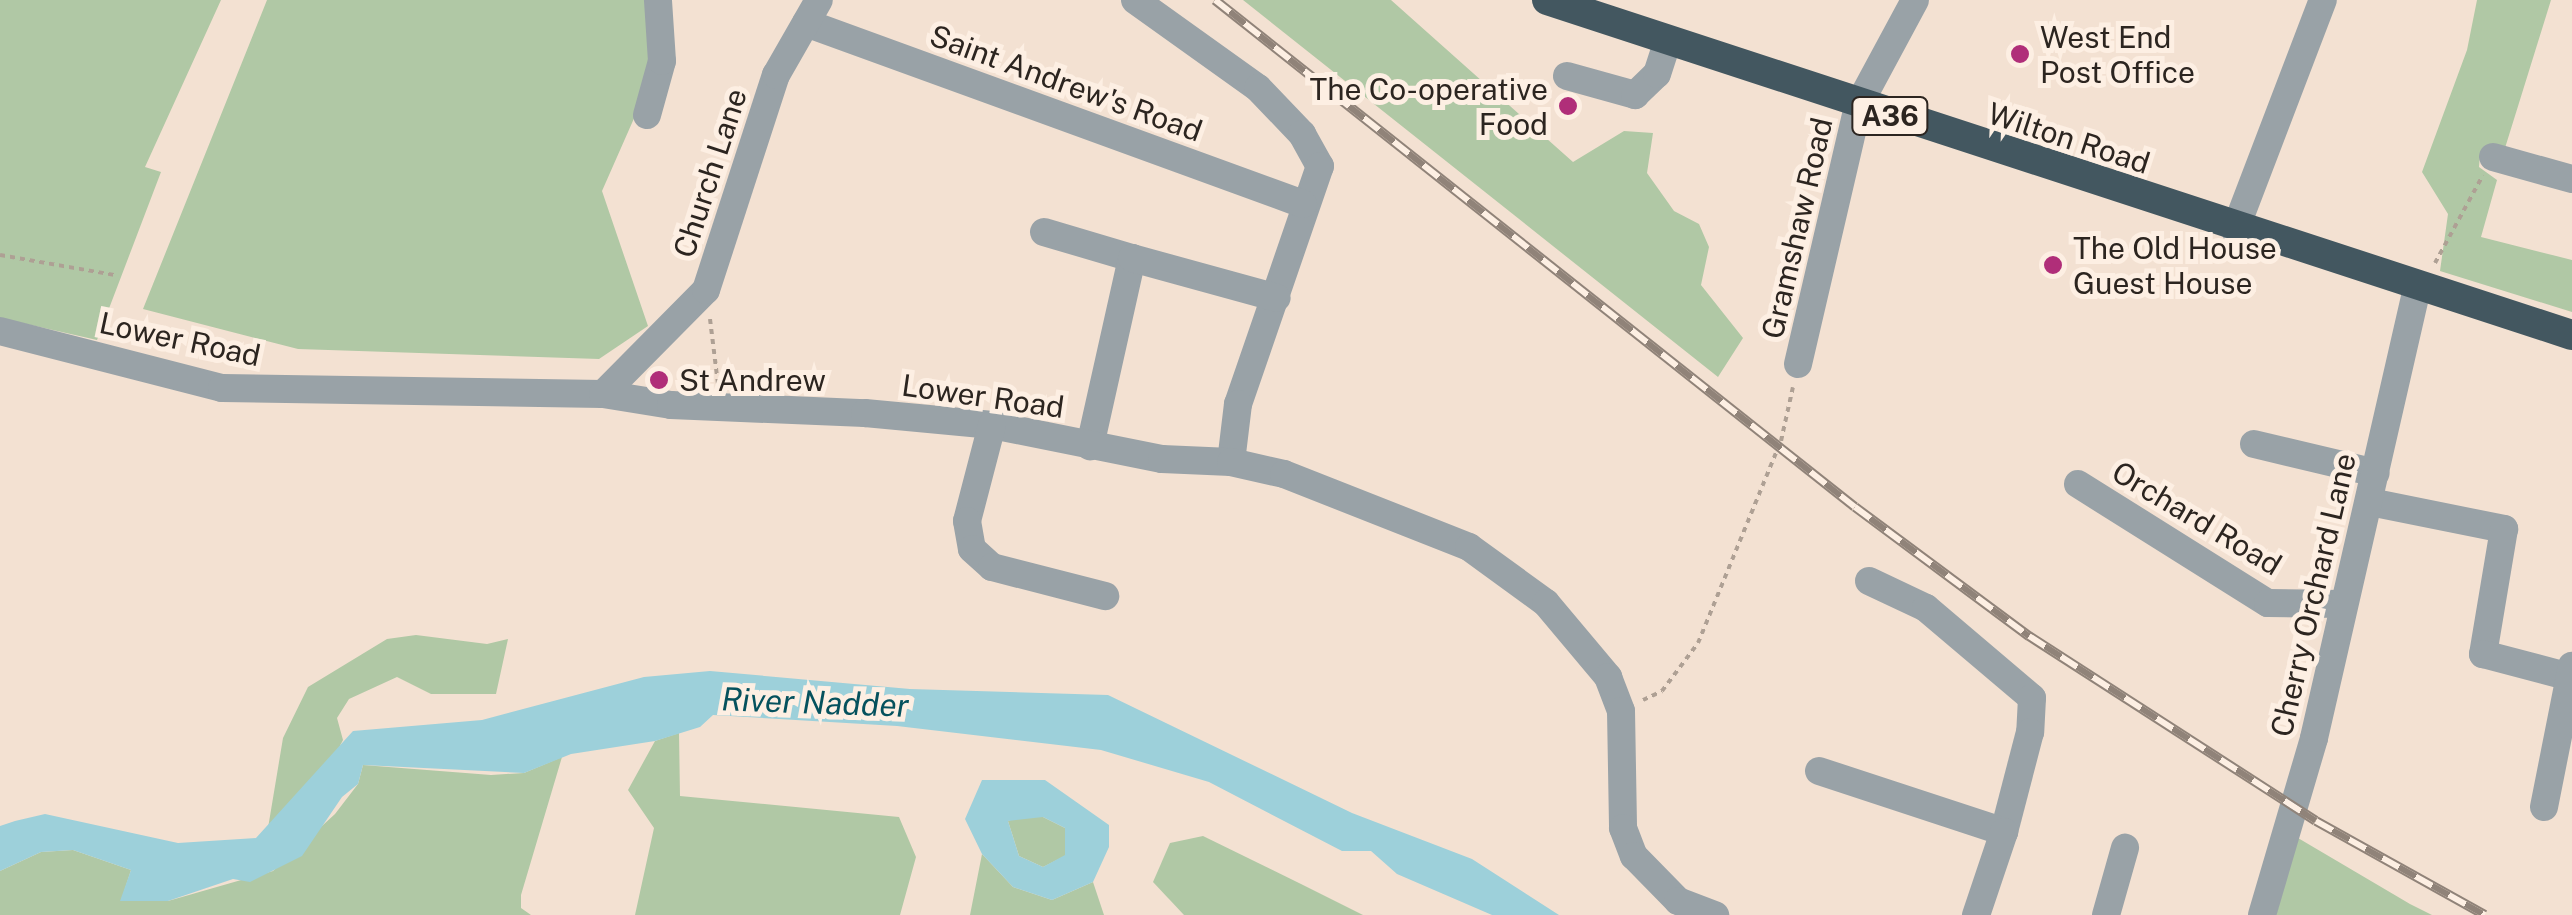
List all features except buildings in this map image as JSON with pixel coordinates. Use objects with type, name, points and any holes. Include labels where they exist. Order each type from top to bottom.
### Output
[{"type":"highway","name":"Wilton Road","points":[[1546,0],[2236,230],[2572,335]]},
{"type":"street","points":[[647,115],[662,61],[658,0]]},
{"type":"street","points":[[1135,0],[1258,88],[1302,134],[1320,166],[1238,404],[1231,462]]},
{"type":"street","name":"Gramshaw Road","points":[[1798,364],[1858,106],[1915,0]]},
{"type":"street","points":[[2236,230],[2322,0]]},
{"type":"street","name":"Saint Andrew's Road","points":[[813,11],[1304,204]]},
{"type":"street","name":"Church Lane","points":[[603,394],[706,290],[776,75],[813,11]]},
{"type":"street","points":[[1567,76],[1635,95],[1657,74],[1668,40]]},
{"type":"street","points":[[2493,157],[2572,178]]},
{"type":"street","points":[[1044,232],[1277,298]]},
{"type":"street","points":[[1090,446],[1132,258]]},
{"type":"street","name":"Cherry Orchard Lane","points":[[2262,915],[2370,502],[2417,287]]},
{"type":"street","name":"Lower Road","points":[[0,331],[222,388],[603,394],[992,426],[1162,459],[1231,462],[1284,474],[1470,547],[1546,603],[1608,677],[1620,711],[1623,828],[1634,856],[1678,902],[1715,915]]},
{"type":"street","points":[[992,426],[967,531],[984,562],[1035,568],[1105,596]]},
{"type":"street","points":[[2254,444],[2376,473]]},
{"type":"street","name":"Orchard Road","points":[[2078,484],[2268,603],[2344,604]]},
{"type":"street","points":[[2370,502],[2504,529],[2483,654],[2571,672],[2544,807]]},
{"type":"street","points":[[1869,582],[1926,608],[2032,698],[2030,732],[2004,832],[1976,915]]},
{"type":"street","points":[[1819,771],[2004,832]]},
{"type":"street","points":[[2106,915],[2126,848]]},
{"type":"path","points":[[2417,287],[2493,157]]},
{"type":"path","points":[[0,255],[115,275]]},
{"type":"path","points":[[706,290],[721,405]]},
{"type":"path","points":[[1620,711],[1662,691],[1698,644],[1781,441],[1798,364]]},
{"type":"green space","points":[[0,0],[221,0],[145,167],[161,172],[97,340],[0,318]]},
{"type":"green space","points":[[267,0],[663,0],[669,39],[602,191],[648,326],[599,359],[298,349],[143,309]]},
{"type":"green space","points":[[1243,0],[1391,0],[1573,162],[1624,131],[1653,133],[1647,173],[1674,211],[1699,224],[1709,247],[1701,285],[1743,338],[1718,377]]},
{"type":"green space","points":[[2477,0],[2551,0],[2505,148],[2480,154],[2479,167],[2497,180],[2481,237],[2572,260],[2572,312],[2440,271],[2448,214],[2422,172],[2467,50]]},
{"type":"green space","points":[[416,635],[487,644],[508,639],[496,694],[431,694],[397,677],[349,699],[337,718],[343,740],[334,757],[268,828],[283,738],[308,687],[387,639]]},
{"type":"green space","points":[[679,733],[680,796],[899,817],[916,857],[900,915],[635,915],[654,828],[628,790],[655,741]]},
{"type":"green space","points":[[562,757],[521,895],[521,908],[531,915],[0,915],[0,871],[41,852],[73,850],[131,870],[121,901],[168,901],[273,871],[335,814],[358,784],[363,765],[491,775],[524,773]]},
{"type":"green space","points":[[1043,817],[1065,828],[1065,856],[1043,867],[1019,856],[1008,821]]},
{"type":"green space","points":[[1203,836],[1363,915],[1184,915],[1153,882],[1170,843]]},
{"type":"green space","points":[[2298,838],[2410,904],[2432,915],[2276,915]]},
{"type":"green space","points":[[982,854],[1013,887],[1052,900],[1093,882],[1104,915],[970,915]]},
{"type":"water","name":"River Nadder","points":[[710,671],[910,689],[1108,695],[1352,813],[1472,859],[1559,915],[1492,915],[1397,874],[1371,851],[1342,851],[1209,782],[1101,750],[897,726],[713,715],[700,727],[655,741],[571,754],[524,773],[363,765],[358,784],[342,797],[302,856],[250,882],[233,879],[168,901],[120,901],[131,870],[73,850],[41,852],[0,871],[0,826],[15,821],[45,814],[178,843],[256,838],[353,731],[482,720],[644,677]]},
{"type":"water","points":[[982,780],[1045,780],[1109,825],[1109,847],[1093,882],[1052,900],[1013,887],[982,854],[965,819]],"holes":[[[1043,817],[1065,828],[1065,855],[1043,867],[1019,856],[1008,821]]]},
{"type":"railway","points":[[1215,0],[1855,507],[2029,636],[2316,821],[2485,915]]},
{"type":"place","name":"West End Post Office","points":[[2020,54]]},
{"type":"place","name":"The Co-operative Food","points":[[1568,106]]},
{"type":"place","name":"The Old House Guest House","points":[[2053,265]]},
{"type":"place","name":"St Andrew","points":[[659,380]]}]
